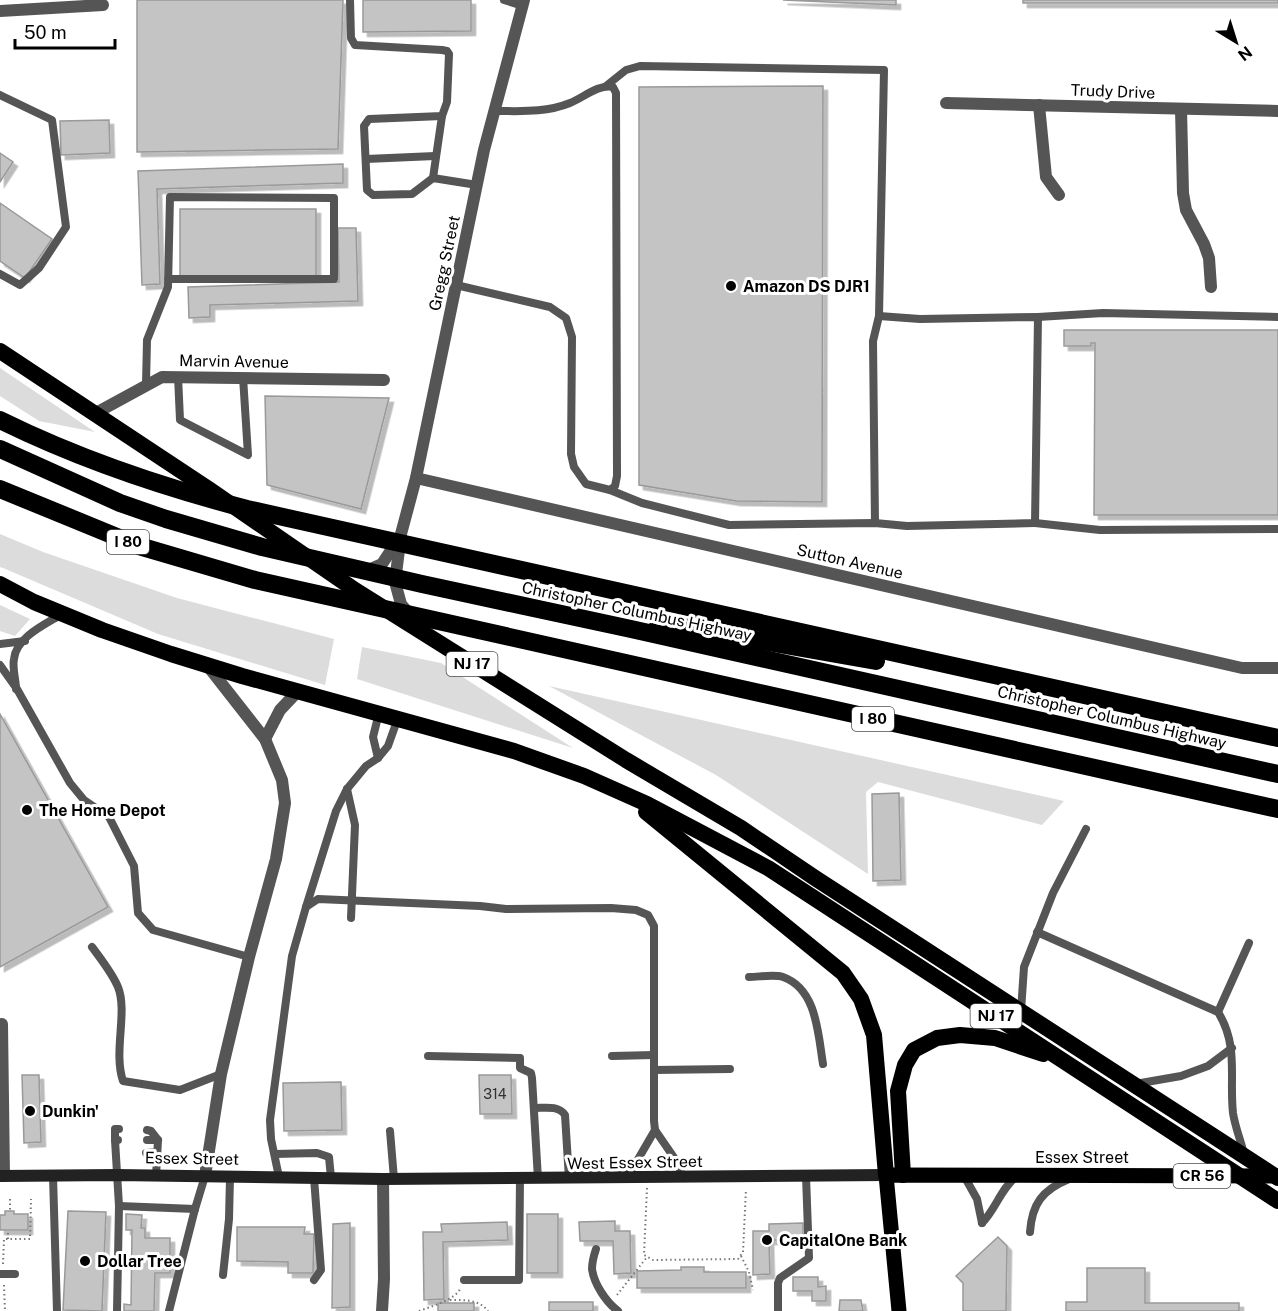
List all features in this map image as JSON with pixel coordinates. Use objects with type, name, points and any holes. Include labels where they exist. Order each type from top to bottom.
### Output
[{"type":"highway","name":"NJ 17","points":[[0,351],[335,576],[626,760],[741,828],[1278,1177]]},
{"type":"highway","name":"Christopher Columbus Highway","points":[[0,420],[108,467],[192,494],[294,520],[1278,738]]},
{"type":"highway","name":"Christopher Columbus Highway","points":[[0,449],[120,503],[262,547],[1278,774]]},
{"type":"highway","name":"I 80","points":[[2,489],[139,546],[255,580],[1278,809]]},
{"type":"highway","name":"NJ 17","points":[[0,584],[102,630],[207,665],[514,751],[584,776],[624,794],[768,868],[1278,1202]]},
{"type":"highway","points":[[632,629],[683,627],[886,663],[978,673]]},
{"type":"highway","points":[[624,794],[843,974],[861,999],[874,1035],[895,1175]]},
{"type":"highway","points":[[895,1175],[898,1091],[905,1065],[914,1050],[937,1038],[960,1035],[994,1038],[1061,1059]]},
{"type":"main road","name":"Essex Street","points":[[2,1176],[117,1174],[388,1179]]},
{"type":"main road","name":"Essex Street","points":[[895,1175],[1278,1177]]},
{"type":"main road","name":"West Essex Street","points":[[388,1179],[895,1175]]},
{"type":"main road","points":[[895,1175],[899,1311]]},
{"type":"street","points":[[0,11],[68,3],[103,5]]},
{"type":"street","name":"Gregg Street","points":[[424,633],[401,604],[395,582],[401,534],[416,478],[477,185],[523,3]]},
{"type":"street","name":"Trudy Drive","points":[[946,103],[1278,111]]},
{"type":"street","points":[[1039,105],[1046,177],[1059,195]]},
{"type":"street","points":[[1181,109],[1183,193],[1186,210],[1209,258],[1211,287]]},
{"type":"street","name":"Marvin Avenue","points":[[94,414],[162,377],[384,380]]},
{"type":"street","name":"Sutton Avenue","points":[[416,478],[1242,668],[1278,668]]},
{"type":"street","name":"Gregg Street","points":[[335,576],[359,574],[382,564],[401,534]]},
{"type":"street","points":[[206,1176],[221,1074],[249,957],[276,859],[285,803],[282,780],[265,739],[207,665]]},
{"type":"street","points":[[265,739],[280,710],[298,691]]},
{"type":"street","points":[[2,1024],[2,1176]]},
{"type":"street","points":[[382,1311],[388,1179]]},
{"type":"lane","points":[[350,0],[351,38],[355,45],[442,50],[449,54],[447,102],[442,116],[433,178]]},
{"type":"lane","points":[[504,0],[523,3]]},
{"type":"lane","points":[[495,111],[542,112],[570,103],[606,86],[626,70],[640,66],[884,70],[879,316],[873,341],[875,523]]},
{"type":"lane","points":[[606,86],[613,87],[616,93],[617,476],[615,486],[610,490]]},
{"type":"lane","points":[[0,95],[52,120],[66,227],[39,268],[20,285],[0,274]]},
{"type":"lane","points":[[442,116],[369,119],[364,126],[367,190],[373,195],[412,194],[433,178],[477,185]]},
{"type":"lane","points":[[366,159],[435,156]]},
{"type":"lane","points":[[146,384],[147,340],[168,287],[168,279],[170,197],[334,198],[334,279],[168,279]]},
{"type":"lane","points":[[456,285],[550,307],[566,318],[572,337],[571,454],[574,467],[585,484],[610,490],[642,503],[729,525],[875,523],[907,526],[1035,522],[1100,530],[1278,529]]},
{"type":"lane","points":[[879,316],[920,319],[1038,317],[1102,313],[1278,316]]},
{"type":"lane","points":[[1035,522],[1038,317]]},
{"type":"lane","points":[[178,376],[180,420],[248,455],[243,377]]},
{"type":"lane","points":[[16,689],[14,659],[18,648],[30,634],[63,613]]},
{"type":"lane","points":[[0,644],[25,641]]},
{"type":"lane","points":[[0,665],[70,783],[84,800],[109,817],[134,866],[138,913],[145,923],[153,930],[249,957]]},
{"type":"lane","points":[[378,758],[374,737],[379,712]]},
{"type":"lane","points":[[279,1178],[271,1139],[270,1120],[292,956],[336,811],[347,789],[366,766],[378,758],[388,746],[398,718]]},
{"type":"lane","points":[[347,789],[355,825],[351,918]]},
{"type":"lane","points":[[1021,1011],[1024,967],[1053,893],[1086,829]]},
{"type":"lane","points":[[306,907],[318,899],[484,906],[506,909],[611,908],[636,910],[648,915],[654,926],[655,1130],[624,1178]]},
{"type":"lane","points":[[1037,932],[1218,1012],[1225,1024],[1232,1048],[1233,1113],[1245,1156]]},
{"type":"lane","points":[[1218,1012],[1250,943]]},
{"type":"lane","points":[[92,947],[119,988],[121,1012],[119,1070],[123,1080],[180,1090],[221,1074]]},
{"type":"lane","points":[[749,977],[782,976],[797,985],[808,999],[816,1022],[823,1064]]},
{"type":"lane","points":[[1135,1084],[1181,1076],[1208,1066],[1232,1048]]},
{"type":"lane","points":[[612,1056],[654,1055]]},
{"type":"lane","points":[[428,1056],[520,1058],[520,1068],[531,1073],[538,1179]]},
{"type":"lane","points":[[654,1070],[730,1069]]},
{"type":"lane","points":[[534,1108],[556,1108],[562,1110],[565,1115],[569,1179]]},
{"type":"lane","points":[[117,1311],[119,1206],[115,1129],[119,1129]]},
{"type":"lane","points":[[147,1130],[151,1131],[158,1140],[156,1176]]},
{"type":"lane","points":[[655,1130],[684,1178]]},
{"type":"lane","points":[[388,1179],[390,1131]]},
{"type":"lane","points":[[147,1140],[158,1140]]},
{"type":"lane","points":[[146,1153],[157,1152]]},
{"type":"lane","points":[[275,1154],[317,1153],[329,1157],[331,1178]]},
{"type":"lane","points":[[963,1174],[977,1199],[982,1223],[1010,1181],[1019,1174]]},
{"type":"lane","points":[[1030,1232],[1031,1215],[1036,1203],[1048,1190],[1080,1175]]},
{"type":"lane","points":[[54,1176],[57,1311]]},
{"type":"lane","points":[[169,1311],[195,1209],[206,1176]]},
{"type":"lane","points":[[778,1311],[780,1278],[809,1258],[806,1176]]},
{"type":"lane","points":[[223,1275],[229,1219],[230,1177]]},
{"type":"lane","points":[[314,1178],[321,1270],[314,1280]]},
{"type":"lane","points":[[464,1280],[519,1280],[520,1179]]},
{"type":"lane","points":[[119,1206],[195,1209]]},
{"type":"lane","points":[[596,1249],[592,1269],[602,1292],[618,1311]]},
{"type":"lane","points":[[0,1278],[15,1274]]},
{"type":"path","points":[[647,1178],[644,1255],[653,1260],[664,1260],[738,1259],[741,1256],[746,1177]]},
{"type":"path","points":[[10,1199],[10,1211]]},
{"type":"path","points":[[0,1266],[5,1260],[4,1239],[30,1239],[31,1199]]},
{"type":"path","points":[[8,1230],[8,1239]]},
{"type":"path","points":[[0,1245],[4,1244]]},
{"type":"path","points":[[741,1256],[749,1272],[753,1290]]},
{"type":"path","points":[[610,1304],[647,1257]]},
{"type":"path","points":[[0,1278],[5,1288],[5,1311]]},
{"type":"path","points":[[419,1311],[429,1309],[458,1294],[464,1280]]},
{"type":"path","points":[[447,1300],[475,1302],[486,1307],[488,1311]]},
{"type":"path","points":[[0,1303],[5,1303]]},
{"type":"shaded area","points":[[0,368],[95,432],[39,421],[0,396]]},
{"type":"shaded area","points":[[0,534],[43,552],[177,598],[334,639],[325,685],[158,634],[0,567]]},
{"type":"shaded area","points":[[0,605],[30,619],[15,636],[0,631]]},
{"type":"shaded area","points":[[362,647],[441,663],[573,748],[357,679]]},
{"type":"shaded area","points":[[549,686],[1064,801],[1042,825],[878,782],[866,792],[868,874],[716,775]]},
{"type":"building","points":[[137,0],[343,0],[338,149],[137,152]]},
{"type":"building","points":[[363,0],[471,0],[471,31],[363,32]]},
{"type":"building","points":[[783,0],[896,0],[896,5]]},
{"type":"building","points":[[1023,0],[1278,0],[1278,3],[1023,3]]},
{"type":"building","name":"Amazon DS DJR1","points":[[823,86],[822,502],[736,501],[639,485],[639,87]]},
{"type":"building","points":[[109,120],[110,153],[61,155],[60,121]]},
{"type":"building","points":[[0,153],[13,162],[0,182]]},
{"type":"building","points":[[343,164],[343,183],[157,189],[160,284],[142,285],[138,171]]},
{"type":"building","points":[[0,203],[52,239],[25,278],[0,261]]},
{"type":"building","points":[[180,209],[316,209],[316,276],[180,276]]},
{"type":"building","points":[[338,228],[356,228],[358,301],[210,305],[210,317],[189,318],[188,287],[339,282]]},
{"type":"building","points":[[1064,330],[1278,330],[1278,515],[1094,515],[1095,343],[1091,343],[1091,346],[1064,346]]},
{"type":"building","points":[[265,396],[389,398],[361,509],[267,485]]},
{"type":"building","name":"The Home Depot","points":[[0,714],[108,907],[0,967]]},
{"type":"building","points":[[899,793],[901,880],[873,881],[872,794]]},
{"type":"building","points":[[22,1075],[39,1075],[41,1142],[24,1143]]},
{"type":"building","points":[[479,1075],[511,1075],[512,1114],[480,1114]]},
{"type":"building","points":[[341,1082],[342,1130],[284,1131],[283,1083]]},
{"type":"building","points":[[5,1211],[14,1211],[14,1214],[28,1214],[28,1230],[0,1230],[0,1215],[5,1215]]},
{"type":"building","name":"Dollar Tree","points":[[68,1211],[106,1212],[102,1311],[63,1310]]},
{"type":"building","points":[[126,1214],[142,1215],[141,1228],[145,1228],[145,1238],[170,1238],[170,1273],[155,1273],[154,1311],[124,1311],[124,1304],[131,1305],[132,1230],[126,1230]]},
{"type":"building","points":[[527,1214],[558,1214],[558,1273],[527,1273]]},
{"type":"building","points":[[615,1221],[615,1231],[630,1231],[631,1273],[614,1274],[613,1241],[580,1241],[579,1222]]},
{"type":"building","points":[[507,1222],[508,1240],[443,1242],[444,1299],[424,1300],[423,1232],[442,1232],[441,1224]]},
{"type":"building","points":[[350,1223],[350,1307],[332,1308],[333,1224]]},
{"type":"building","points":[[803,1223],[803,1240],[769,1240],[770,1274],[753,1275],[753,1231],[769,1231],[769,1224]]},
{"type":"building","points":[[237,1227],[305,1227],[304,1234],[314,1234],[313,1273],[288,1273],[288,1262],[237,1261]]},
{"type":"building","points":[[998,1237],[1007,1246],[1006,1311],[963,1311],[963,1283],[956,1276]]},
{"type":"building","points":[[681,1267],[704,1267],[704,1272],[746,1272],[746,1288],[637,1288],[637,1271],[681,1270]]},
{"type":"building","points":[[1087,1268],[1145,1268],[1145,1303],[1239,1303],[1239,1311],[1066,1311],[1066,1302],[1087,1302]]},
{"type":"building","points":[[793,1277],[818,1277],[818,1287],[826,1286],[826,1301],[812,1301],[812,1291],[793,1291]]},
{"type":"building","points":[[840,1300],[861,1300],[863,1311],[839,1311]]},
{"type":"building","points":[[549,1302],[593,1302],[593,1311],[549,1311]]},
{"type":"building","points":[[438,1303],[474,1303],[474,1311],[438,1311]]},
{"type":"place","name":"Amazon DS DJR1","points":[[731,286]]},
{"type":"place","name":"The Home Depot","points":[[27,810]]},
{"type":"place","name":"Dunkin'","points":[[30,1111]]},
{"type":"place","name":"CapitalOne Bank","points":[[767,1240]]},
{"type":"place","name":"Dollar Tree","points":[[85,1261]]}]
